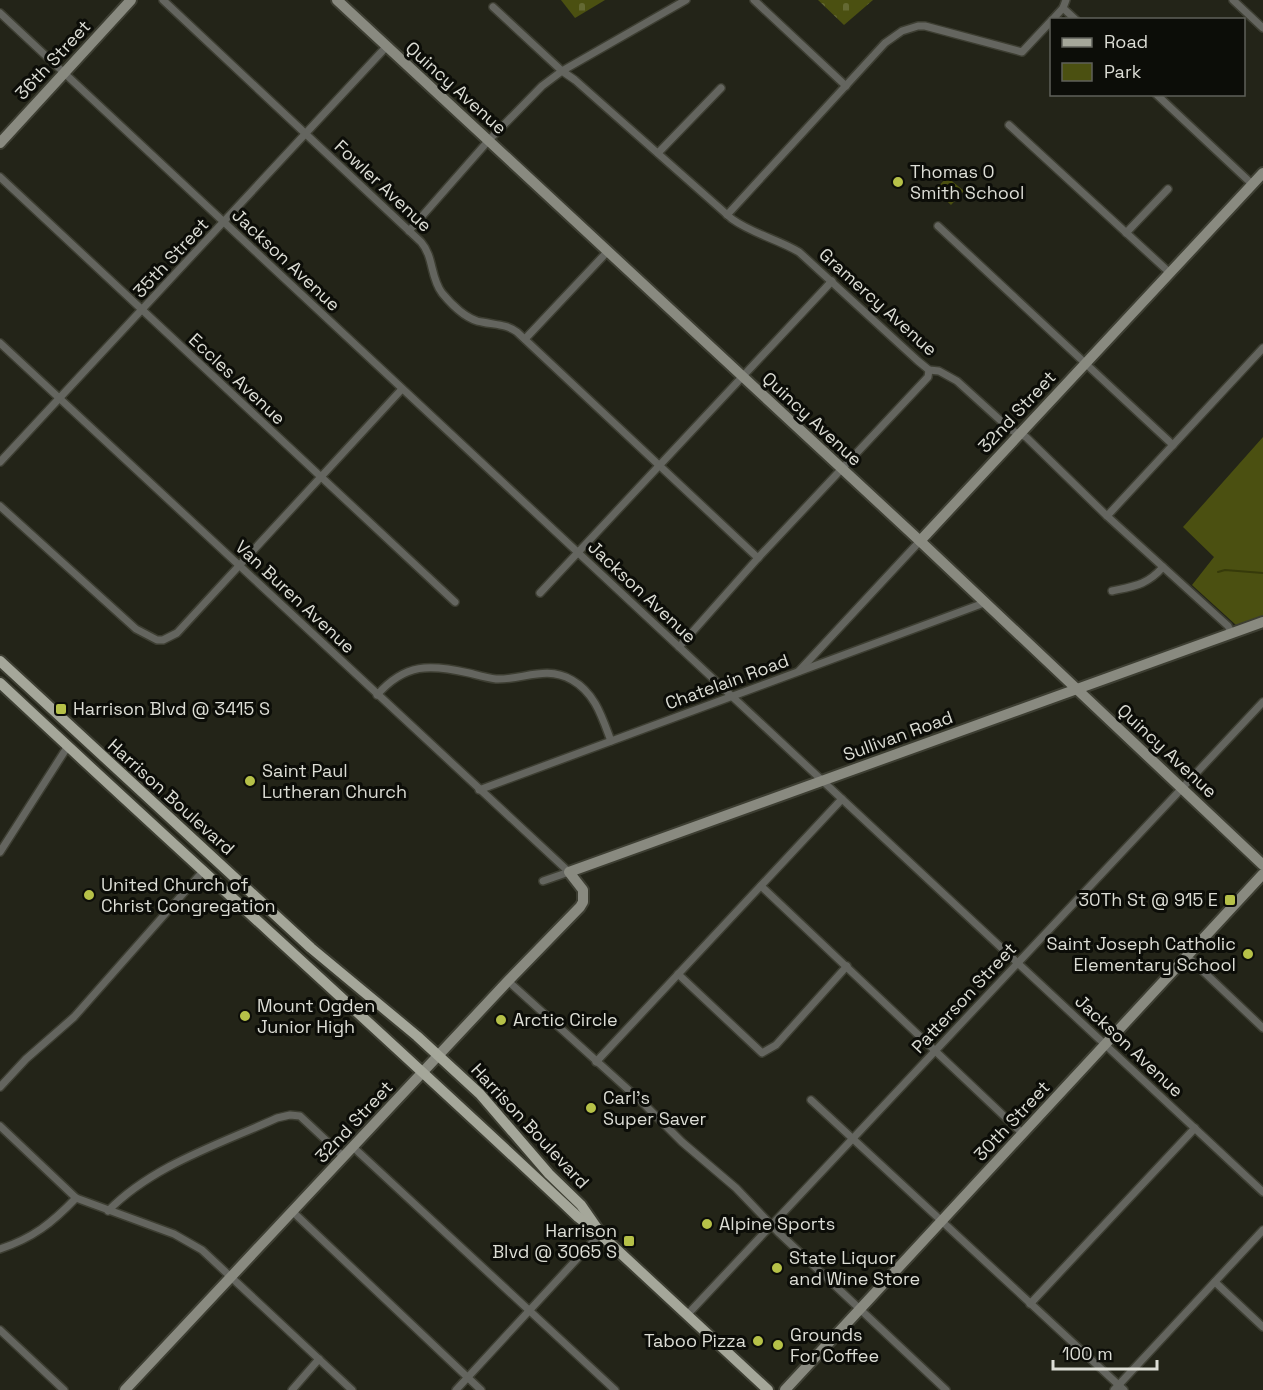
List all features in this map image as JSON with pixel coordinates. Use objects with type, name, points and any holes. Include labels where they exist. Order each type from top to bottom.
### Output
[{"type":"main road","name":"Harrison Boulevard","points":[[0,661],[311,948],[439,1055],[488,1102],[549,1174],[581,1205],[600,1234]]},
{"type":"main road","name":"Harrison Boulevard","points":[[0,682],[768,1390]]},
{"type":"street","name":"36th Street","points":[[0,143],[131,0]]},
{"type":"street","name":"Fowler Avenue","points":[[163,0],[429,253],[435,280],[446,297],[469,317],[506,326],[525,339],[758,558]]},
{"type":"street","name":"Quincy Avenue","points":[[337,0],[920,541],[1263,865]]},
{"type":"street","points":[[408,231],[489,140],[542,86],[562,71],[686,0]]},
{"type":"street","points":[[754,0],[846,86]]},
{"type":"street","points":[[1233,0],[1263,28]]},
{"type":"street","points":[[1054,18],[1064,4],[1074,18]]},
{"type":"street","name":"Gramercy Avenue","points":[[493,7],[562,71],[727,215],[755,234],[799,252],[929,370],[939,371],[957,381],[1011,430],[1026,437],[1232,632]]},
{"type":"street","name":"Jackson Avenue","points":[[0,13],[1263,1192]]},
{"type":"street","points":[[727,215],[894,36],[918,26],[935,28],[1022,52],[1050,22]]},
{"type":"street","name":"35th Street","points":[[0,462],[387,46]]},
{"type":"street","points":[[658,153],[722,88]]},
{"type":"street","points":[[1158,96],[1252,184]]},
{"type":"street","points":[[1009,125],[1170,273]]},
{"type":"street","name":"32nd Street","points":[[796,674],[1263,173]]},
{"type":"street","name":"Eccles Avenue","points":[[0,177],[455,602]]},
{"type":"street","points":[[1126,233],[1168,189]]},
{"type":"street","points":[[938,226],[1173,444]]},
{"type":"street","points":[[525,339],[608,251]]},
{"type":"street","points":[[540,593],[832,281]]},
{"type":"street","name":"Van Buren Avenue","points":[[0,343],[569,872]]},
{"type":"street","points":[[1107,516],[1263,348]]},
{"type":"street","points":[[679,647],[758,558],[928,377],[929,370]]},
{"type":"street","points":[[0,506],[124,620],[157,640],[171,637],[402,389]]},
{"type":"street","points":[[1112,591],[1142,585],[1163,567]]},
{"type":"street","name":"Chatelain Road","points":[[479,790],[984,603]]},
{"type":"street","name":"Sullivan Road","points":[[543,881],[1263,622]]},
{"type":"street","points":[[377,695],[403,673],[423,667],[446,668],[496,679],[535,673],[558,674],[579,685],[590,695],[611,741]]},
{"type":"street","name":"Patterson Street","points":[[687,1315],[1263,702]]},
{"type":"street","points":[[0,852],[68,746]]},
{"type":"street","points":[[596,1062],[842,799]]},
{"type":"street","points":[[0,1087],[26,1059],[74,1017],[204,870]]},
{"type":"street","name":"32nd Street","points":[[126,1390],[583,902],[583,890],[569,872]]},
{"type":"street","name":"30th Street","points":[[785,1390],[1263,874]]},
{"type":"street","points":[[761,886],[1023,1134]]},
{"type":"street","points":[[1186,956],[1263,1028]]},
{"type":"street","points":[[678,974],[762,1053],[776,1045],[847,966]]},
{"type":"street","points":[[508,981],[644,1103],[682,1142],[736,1188],[771,1226],[946,1390]]},
{"type":"street","points":[[811,1100],[1119,1388],[1263,1230]]},
{"type":"street","points":[[108,1211],[121,1198],[172,1165],[277,1118],[290,1115],[300,1116],[344,1157]]},
{"type":"street","points":[[0,1126],[76,1198],[174,1234],[202,1250],[352,1390]]},
{"type":"street","points":[[1030,1304],[1194,1128]]},
{"type":"street","points":[[353,1147],[615,1390]]},
{"type":"street","points":[[0,1249],[27,1239],[44,1228],[76,1198]]},
{"type":"street","points":[[293,1212],[482,1390]]},
{"type":"street","points":[[456,1390],[600,1234]]},
{"type":"street","points":[[1215,1282],[1263,1327]]},
{"type":"street","points":[[0,1330],[64,1390]]},
{"type":"street","points":[[292,1390],[319,1359]]},
{"type":"green space","points":[[561,0],[605,0],[575,18]]},
{"type":"green space","points":[[818,0],[873,0],[844,25]]},
{"type":"green space","points":[[947,177],[964,191],[951,205],[935,190]]},
{"type":"green space","points":[[1263,437],[1263,616],[1236,625],[1192,585],[1214,557],[1183,527]]},
{"type":"waterway","points":[[1218,572],[1225,570],[1263,573]]},
{"type":"place","name":"Thomas O Smith School","points":[[898,182]]},
{"type":"place","name":"Harrison Blvd @ 3415 S","points":[[61,709]]},
{"type":"place","name":"Saint Paul Lutheran Church","points":[[250,781]]},
{"type":"place","name":"United Church of Christ Congregation","points":[[89,895]]},
{"type":"place","name":"30Th St @ 915 E","points":[[1230,900]]},
{"type":"place","name":"Saint Joseph Catholic Elementary School","points":[[1248,954]]},
{"type":"place","name":"Mount Ogden Junior High","points":[[245,1016]]},
{"type":"place","name":"Arctic Circle","points":[[501,1020]]},
{"type":"place","name":"Carl's Super Saver","points":[[591,1108]]},
{"type":"place","name":"Alpine Sports","points":[[707,1224]]},
{"type":"place","name":"Harrison Blvd @ 3065 S","points":[[629,1241]]},
{"type":"place","name":"State Liquor and Wine Store","points":[[777,1268]]},
{"type":"place","name":"Taboo Pizza","points":[[758,1341]]},
{"type":"place","name":"Grounds For Coffee","points":[[778,1345]]}]
